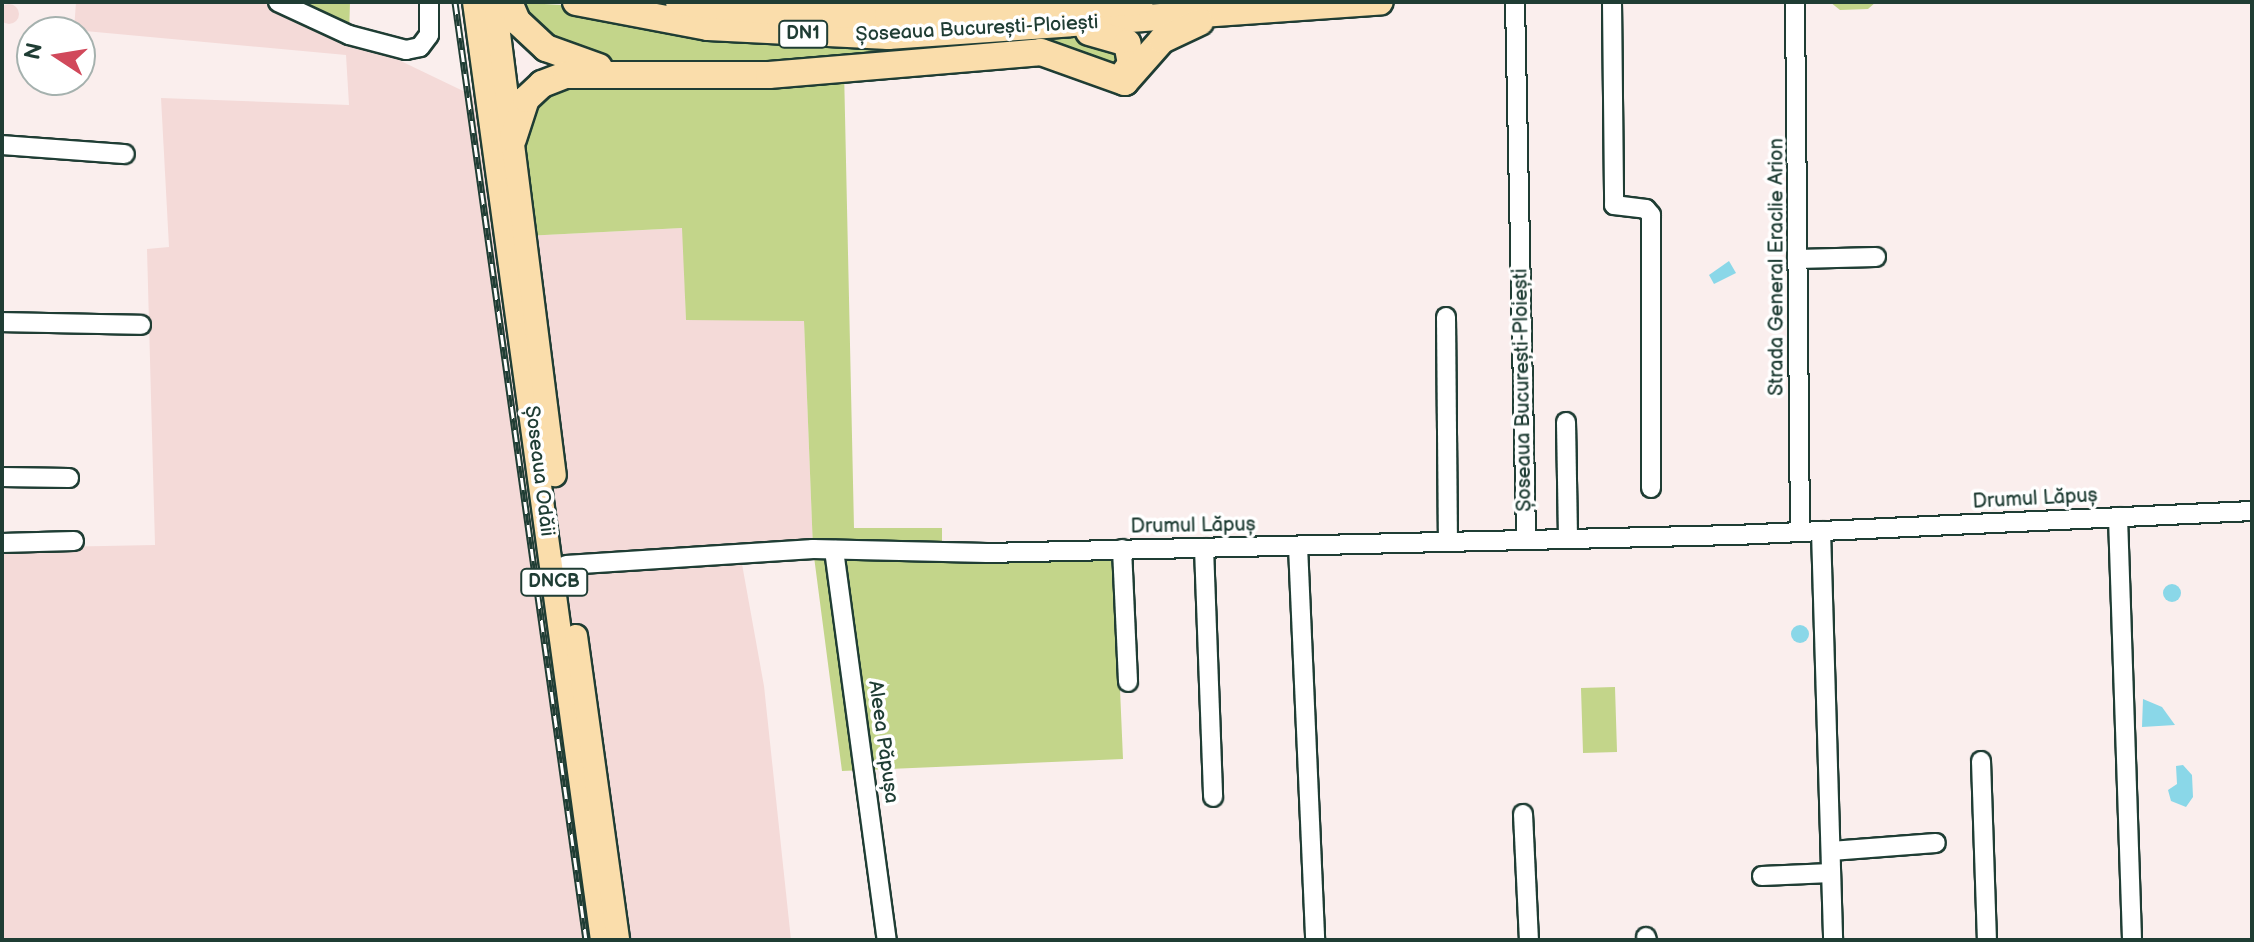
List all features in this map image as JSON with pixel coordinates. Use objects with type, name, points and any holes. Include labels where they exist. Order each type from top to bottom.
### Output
[{"type":"highway","points":[[506,2],[508,20],[526,43],[556,63],[591,73]]},
{"type":"highway","points":[[506,2],[517,21],[546,48],[618,72]]},
{"type":"highway","name":"Șoseaua București-Ploiești","points":[[576,2],[708,27],[888,36],[1140,2]]},
{"type":"highway","name":"Șoseaua București-Ploiești","points":[[679,2],[830,14],[1031,19]]},
{"type":"highway","name":"Șoseaua București-Ploiești","points":[[1068,12],[1226,12],[1380,2]]},
{"type":"highway","points":[[1068,12],[1127,43],[1131,64],[1114,82]]},
{"type":"highway","points":[[513,139],[522,106],[533,91],[553,78],[618,72],[769,75],[1041,52],[1114,82],[1134,78],[1168,36],[1226,12]]},
{"type":"main road","name":"Șoseaua Odăii","points":[[474,2],[602,940]]},
{"type":"main road","name":"Șoseaua Odăii","points":[[495,2],[566,565],[618,940]]},
{"type":"street","points":[[278,2],[349,35],[406,50],[420,47],[429,35],[429,2]]},
{"type":"street","name":"Șoseaua București-Ploiești","points":[[1515,2],[1526,538]]},
{"type":"street","points":[[1612,2],[1614,205],[1646,209],[1651,215],[1651,488]]},
{"type":"street","name":"Strada General Eraclie Arion","points":[[1795,2],[1800,532]]},
{"type":"street","points":[[2,145],[125,154]]},
{"type":"street","points":[[1797,259],[1876,257]]},
{"type":"street","points":[[1446,317],[1448,541]]},
{"type":"street","points":[[2,322],[141,325]]},
{"type":"street","points":[[1566,422],[1568,538]]},
{"type":"street","points":[[2,477],[69,478]]},
{"type":"street","name":"Drumul Lăpuș","points":[[566,565],[834,550],[1204,548],[1800,532],[2252,511]]},
{"type":"street","points":[[2118,517],[2132,940]]},
{"type":"street","points":[[1821,531],[1833,940]]},
{"type":"street","points":[[2,543],[74,541]]},
{"type":"street","points":[[1298,546],[1315,940]]},
{"type":"street","points":[[1204,548],[1213,797]]},
{"type":"street","points":[[1122,549],[1128,682]]},
{"type":"street","name":"Aleea Păpușa","points":[[834,550],[887,940]]},
{"type":"street","points":[[1981,761],[1987,940]]},
{"type":"street","points":[[1523,814],[1529,940]]},
{"type":"street","points":[[1831,851],[1936,843]]},
{"type":"street","points":[[1762,876],[1831,873]]},
{"type":"shaded area","points":[[76,2],[278,2],[513,115],[525,236],[683,228],[686,320],[804,320],[813,549],[740,553],[764,686],[791,940],[2,940],[2,548],[155,545],[147,249],[169,247],[161,98],[349,105],[346,55],[96,32],[96,16],[75,16]]},
{"type":"shaded area","points":[[5,4],[13,4],[19,10],[13,24],[5,24],[-1,18],[-1,10]]},
{"type":"green space","points":[[278,2],[350,2],[349,35]]},
{"type":"green space","points":[[509,2],[1111,36],[1129,71],[1071,60],[844,69],[854,528],[942,528],[942,552],[1114,549],[1123,759],[842,771],[813,549],[804,321],[686,320],[682,228],[525,236],[513,139],[566,58]]},
{"type":"green space","points":[[1830,2],[1876,2],[1868,9],[1840,10]]},
{"type":"green space","points":[[1615,687],[1617,752],[1583,753],[1581,688]]},
{"type":"water","points":[[1729,261],[1736,273],[1714,284],[1709,275]]},
{"type":"water","points":[[2172,584],[2181,593],[2172,602],[2163,593]]},
{"type":"water","points":[[1796,625],[1804,625],[1809,634],[1807,641],[1796,643],[1791,638],[1791,630]]},
{"type":"water","points":[[2143,699],[2162,707],[2175,725],[2142,727]]},
{"type":"water","points":[[2183,765],[2192,775],[2193,797],[2186,807],[2171,801],[2168,790],[2177,784],[2176,766]]},
{"type":"railway","points":[[455,2],[586,940]]}]
